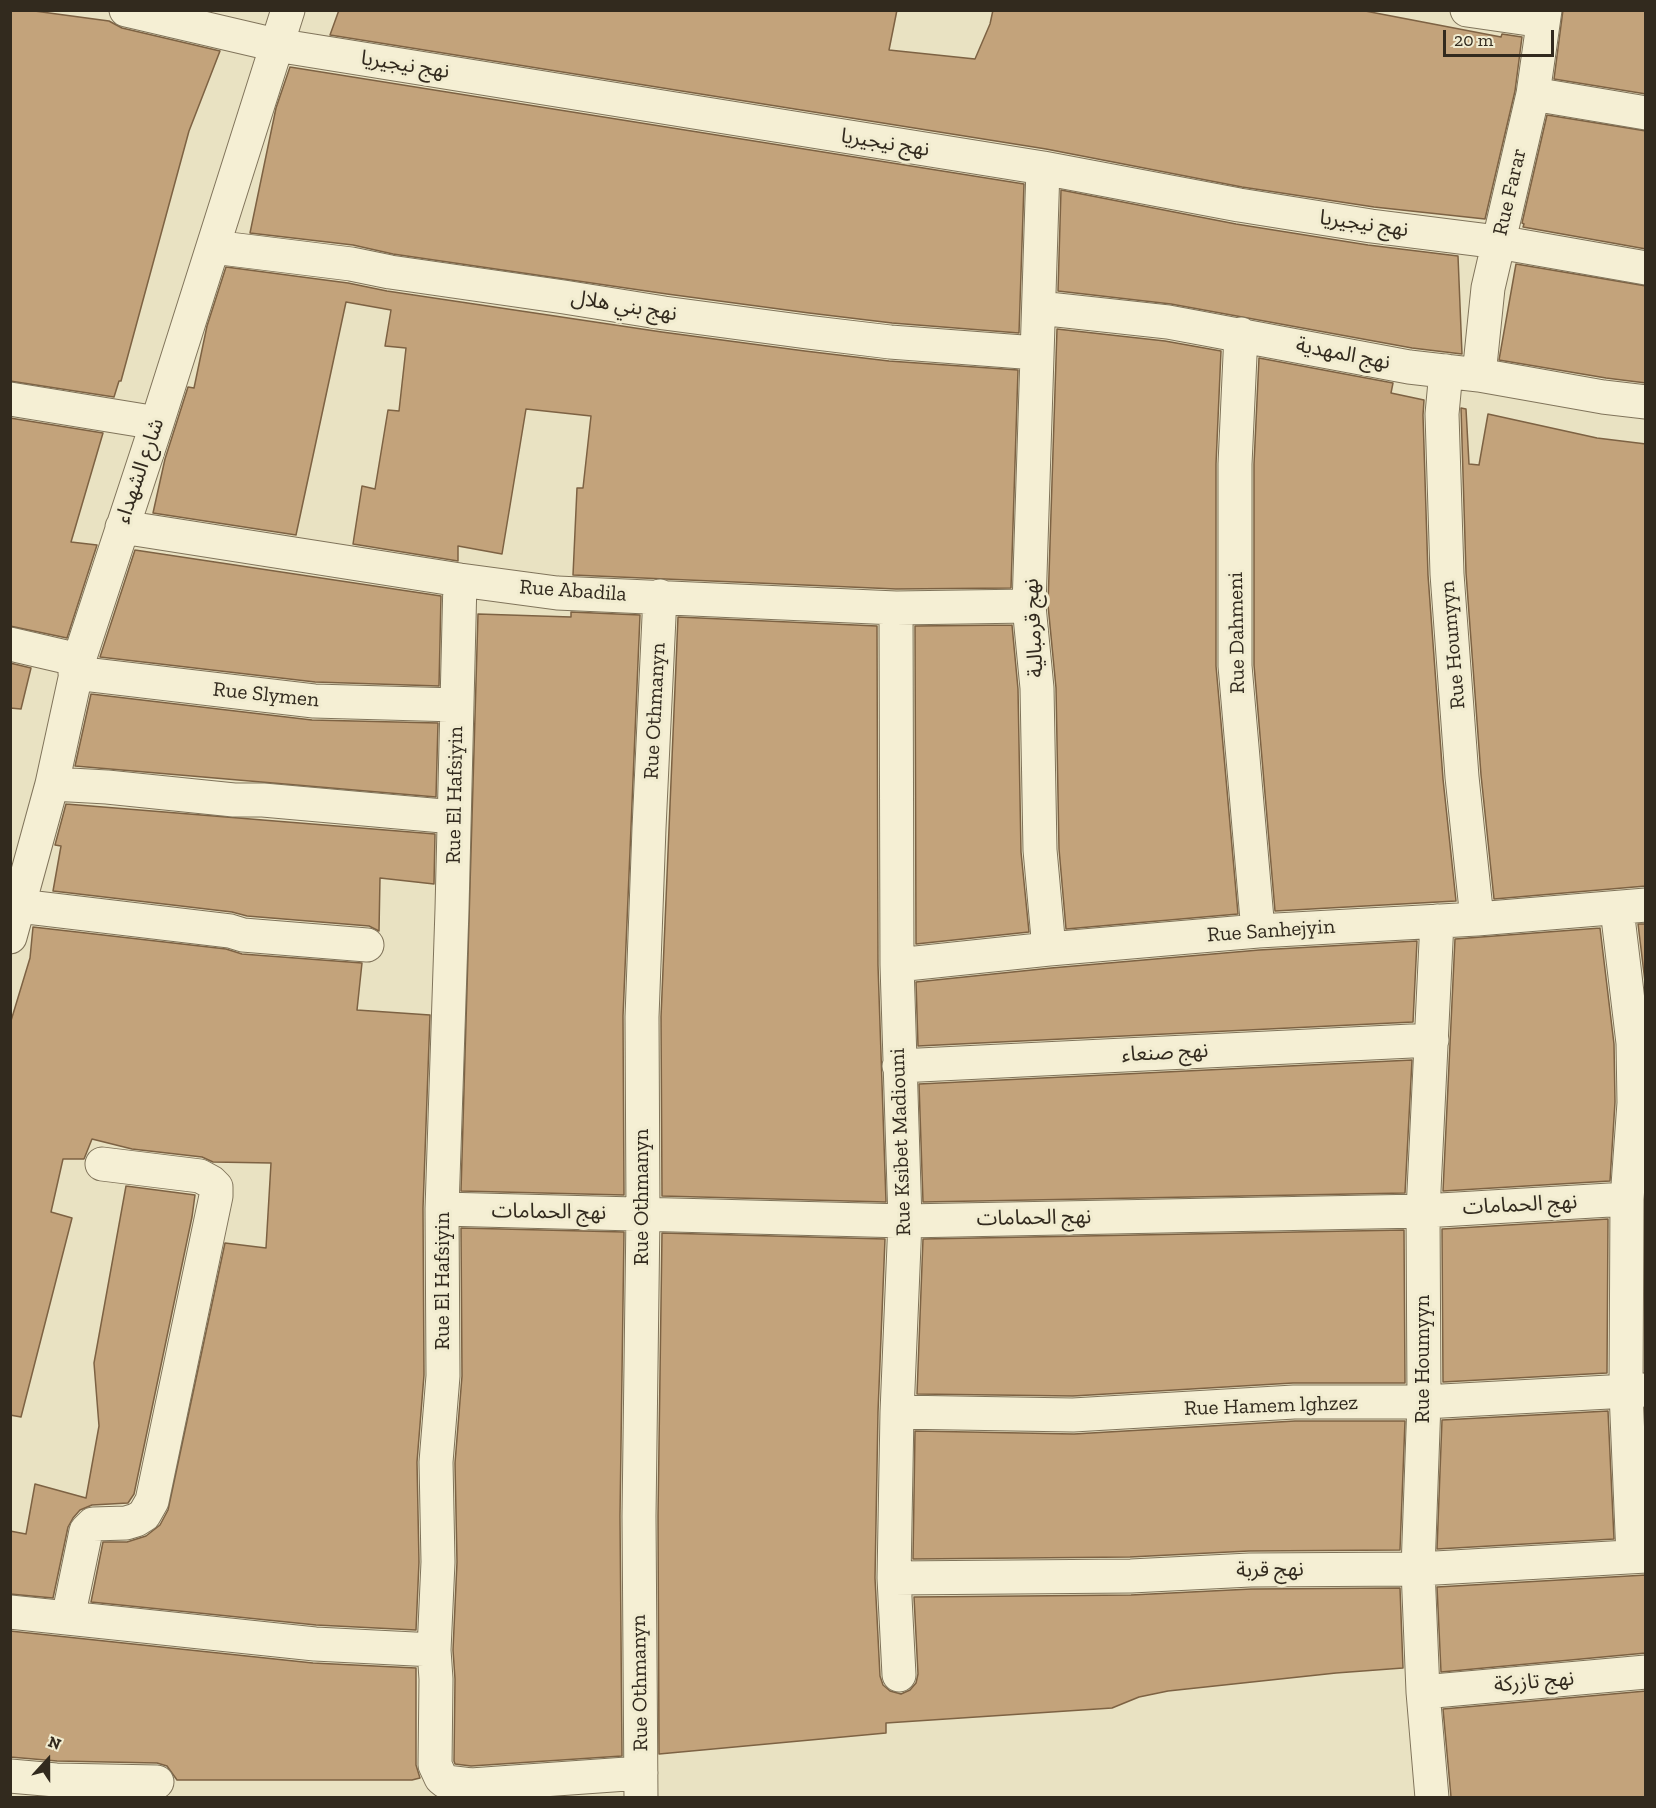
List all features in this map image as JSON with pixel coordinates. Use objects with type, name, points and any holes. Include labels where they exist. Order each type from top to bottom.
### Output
[{"type":"street","name":"نهج نيجيريا","points":[[126,10],[276,45],[1043,168],[1239,205],[1371,226],[1498,242],[1646,268]]},
{"type":"street","name":"شارع الشهداء","points":[[15,922],[52,784],[77,666],[288,10]]},
{"type":"street","points":[[1467,10],[1544,16]]},
{"type":"street","name":"Rue Farar","points":[[1479,375],[1488,288],[1533,94],[1544,16]]},
{"type":"street","points":[[1533,94],[1646,113]]},
{"type":"street","name":"نهج قرمبالية","points":[[1043,168],[1029,606],[1037,688],[1040,850],[1049,949]]},
{"type":"street","name":"نهج بني هلال","points":[[213,247],[351,264],[390,272],[664,313],[807,332],[890,342],[1036,353]]},
{"type":"street","name":"نهج المهدية","points":[[1039,308],[1168,322],[1409,366],[1646,402]]},
{"type":"street","name":"Rue Dahmeni","points":[[1241,334],[1235,464],[1235,666],[1258,931]]},
{"type":"street","name":"Rue Houmyyn","points":[[1446,371],[1442,414],[1447,574],[1462,777],[1477,919]]},
{"type":"street","points":[[10,399],[157,423]]},
{"type":"street","name":"Rue Abadila","points":[[122,527],[460,580],[556,592],[896,608],[1029,606]]},
{"type":"street","name":"Rue El Hafsiyin","points":[[460,580],[442,1209],[443,1376],[436,1462],[438,1562],[434,1650],[435,1765],[441,1778],[446,1782],[471,1785],[641,1785]]},
{"type":"street","name":"Rue Othmanyn","points":[[641,1785],[639,1516],[643,1214],[642,1017],[660,596]]},
{"type":"street","name":"Rue Ksibet Madiouni","points":[[896,608],[898,1066],[905,1221],[897,1412],[894,1578],[899,1675]]},
{"type":"street","name":"Rue Slymen","points":[[10,644],[77,666],[314,701],[457,705]]},
{"type":"street","points":[[52,784],[107,787],[234,800],[263,800],[454,818]]},
{"type":"street","points":[[1631,907],[1635,1104],[1627,1199],[1636,1391],[1639,1556]]},
{"type":"street","name":"Rue Sanhejyin","points":[[897,965],[1258,931],[1477,919],[1631,907]]},
{"type":"street","name":"Rue Houmyyn","points":[[1432,1797],[1423,1692],[1418,1569],[1424,1402],[1423,1211],[1437,921]]},
{"type":"street","points":[[15,922],[230,931],[243,935],[367,945]]},
{"type":"street","name":"نهج صنعاء","points":[[898,1066],[1432,1040]]},
{"type":"street","points":[[68,1618],[86,1531],[93,1524],[126,1523],[136,1520],[144,1515],[152,1501],[216,1196],[216,1187],[200,1176],[102,1164]]},
{"type":"street","name":"نهج الحمامات","points":[[442,1209],[905,1221],[1423,1211],[1627,1199]]},
{"type":"street","name":"Rue Hamem lghzez","points":[[897,1412],[1073,1415],[1294,1402],[1424,1402],[1636,1391]]},
{"type":"street","name":"نهج قربة","points":[[894,1578],[1131,1576],[1250,1570],[1418,1569],[1639,1556]]},
{"type":"street","points":[[10,1612],[315,1644],[434,1650]]},
{"type":"street","name":"نهج تازركة","points":[[1423,1692],[1646,1672]]},
{"type":"street","points":[[10,1776],[56,1780],[157,1782]]},
{"type":"building","points":[[10,10],[27,10],[109,21],[122,28],[220,51],[189,131],[121,381],[119,381],[114,397],[10,381]]},
{"type":"building","points":[[339,10],[897,10],[889,50],[975,59],[990,24],[993,10],[1360,10],[1501,37],[1502,34],[1522,37],[1515,91],[1485,219],[1374,207],[1242,187],[1046,149],[330,35]]},
{"type":"building","points":[[1563,10],[1646,10],[1646,94],[1554,79]]},
{"type":"building","points":[[290,67],[1024,184],[1019,333],[892,323],[809,313],[393,254],[353,245],[250,233],[276,108]]},
{"type":"building","points":[[1547,115],[1646,131],[1646,249],[1523,227],[1522,223]]},
{"type":"building","points":[[1061,190],[1236,224],[1368,245],[1458,256],[1462,354],[1412,348],[1171,304],[1058,291]]},
{"type":"building","points":[[1516,264],[1646,286],[1646,383],[1499,360]]},
{"type":"building","points":[[226,267],[805,351],[889,361],[1018,370],[1011,588],[896,589],[573,575],[577,488],[583,488],[591,416],[526,409],[502,554],[458,546],[458,561],[353,544],[362,486],[375,489],[388,410],[399,411],[406,348],[385,346],[391,310],[346,302],[296,535],[153,513],[165,459],[188,387],[194,388],[207,326]]},
{"type":"building","points":[[1057,329],[1165,341],[1221,351],[1216,464],[1216,666],[1238,914],[1066,929],[1059,849],[1056,688],[1048,605]]},
{"type":"building","points":[[1259,358],[1393,383],[1391,393],[1424,400],[1428,575],[1443,779],[1456,901],[1275,911],[1254,665],[1254,464]]},
{"type":"building","points":[[1461,408],[1466,409],[1469,464],[1479,465],[1488,414],[1597,438],[1646,444],[1646,886],[1494,899],[1481,775],[1466,573]]},
{"type":"building","points":[[10,418],[103,433],[71,542],[97,545],[67,638],[10,626]]},
{"type":"building","points":[[135,550],[441,596],[439,686],[315,682],[100,657]]},
{"type":"building","points":[[571,612],[640,615],[623,1016],[624,1195],[461,1191],[478,614],[571,617]]},
{"type":"building","points":[[678,617],[877,626],[878,965],[886,1202],[662,1196],[661,1017]]},
{"type":"building","points":[[1012,625],[1018,689],[1021,852],[1029,932],[916,944],[915,626]]},
{"type":"building","points":[[10,663],[31,668],[21,709],[10,708]]},
{"type":"building","points":[[91,694],[312,720],[438,723],[436,797],[75,766]]},
{"type":"building","points":[[66,804],[435,834],[434,884],[380,878],[379,931],[369,926],[247,916],[232,912],[53,891],[61,846],[55,845]]},
{"type":"building","points":[[1638,924],[1646,924],[1646,990]]},
{"type":"building","points":[[33,927],[226,949],[242,954],[362,963],[357,1010],[430,1015],[423,1208],[424,1375],[417,1462],[419,1562],[416,1630],[316,1625],[91,1602],[103,1542],[127,1542],[146,1536],[160,1525],[168,1510],[225,1243],[266,1248],[271,1163],[213,1162],[202,1157],[132,1149],[92,1139],[84,1159],[63,1159],[51,1212],[72,1218],[21,1417],[10,1415],[10,1024],[30,958]]},
{"type":"building","points":[[1600,928],[1614,1044],[1615,1102],[1610,1181],[1443,1191],[1455,939]]},
{"type":"building","points":[[1417,941],[1413,1022],[918,1046],[916,982],[1259,950]]},
{"type":"building","points":[[1412,1060],[1405,1193],[923,1202],[919,1084]]},
{"type":"building","points":[[126,1186],[195,1195],[134,1494],[128,1503],[92,1505],[80,1510],[73,1518],[68,1527],[53,1598],[10,1594],[10,1531],[26,1534],[35,1484],[86,1498],[99,1426],[94,1363]]},
{"type":"building","points":[[1608,1219],[1607,1373],[1443,1382],[1442,1229]]},
{"type":"building","points":[[461,1228],[624,1232],[620,1516],[622,1756],[471,1766],[455,1764],[454,1761],[453,1650],[457,1562],[455,1463],[462,1376]]},
{"type":"building","points":[[1404,1230],[1405,1383],[1293,1383],[1073,1396],[917,1394],[923,1239]]},
{"type":"building","points":[[662,1233],[885,1239],[878,1412],[875,1578],[880,1676],[883,1685],[890,1691],[901,1694],[910,1690],[916,1683],[918,1674],[914,1597],[1131,1595],[1251,1589],[1400,1588],[1403,1668],[1168,1691],[1139,1697],[1112,1708],[886,1723],[886,1733],[659,1754],[658,1516]]},
{"type":"building","points":[[1608,1411],[1614,1539],[1437,1549],[1442,1420]]},
{"type":"building","points":[[1295,1421],[1405,1421],[1400,1550],[1249,1551],[1130,1557],[913,1559],[915,1431],[1074,1434]]},
{"type":"building","points":[[1646,1575],[1646,1653],[1441,1672],[1437,1587]]},
{"type":"building","points":[[10,1631],[313,1663],[416,1668],[416,1765],[420,1778],[412,1780],[177,1780],[167,1766],[157,1763],[57,1761],[10,1757]]},
{"type":"building","points":[[1646,1691],[1646,1797],[1451,1797],[1443,1709]]}]
